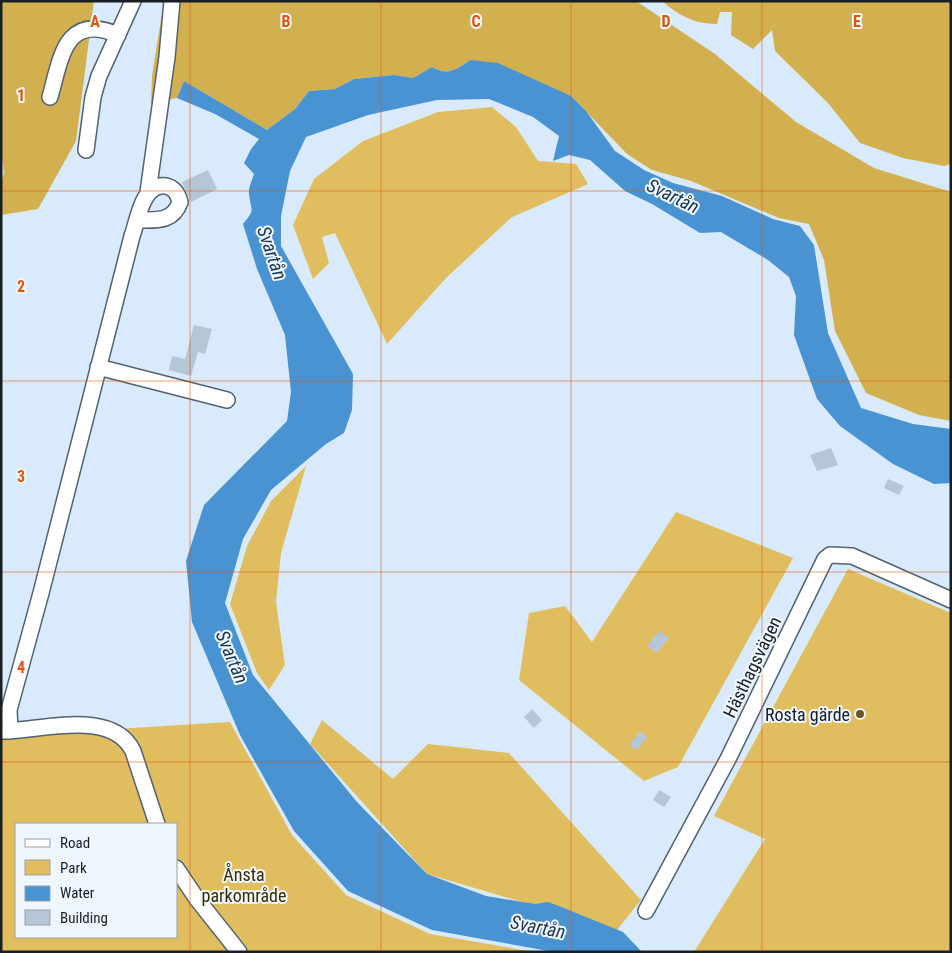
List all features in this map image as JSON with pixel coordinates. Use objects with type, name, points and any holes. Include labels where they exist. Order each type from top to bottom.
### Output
[{"type":"lane","points":[[86,150],[97,83],[133,1]]},
{"type":"lane","points":[[157,823],[133,751],[122,735],[112,729],[93,725],[6,731],[9,710],[41,593],[132,236],[148,192],[167,57],[172,1]]},
{"type":"lane","points":[[50,96],[63,52],[70,39],[78,32],[94,28],[118,36]]},
{"type":"lane","points":[[139,220],[162,220],[172,216],[180,202],[178,194],[172,188],[156,187],[148,192]]},
{"type":"lane","points":[[98,367],[227,400]]},
{"type":"lane","name":"Hästhagsvägen","points":[[646,911],[728,759],[825,558],[830,555],[852,556],[951,600]]},
{"type":"lane","points":[[178,871],[197,899],[239,952]]},
{"type":"green space","points":[[492,107],[516,127],[538,161],[576,164],[588,184],[512,217],[446,278],[387,344],[335,233],[322,237],[329,263],[313,279],[293,225],[314,179],[363,141],[438,112]]},
{"type":"green space","points":[[306,466],[281,553],[276,602],[285,665],[269,690],[257,673],[230,604],[247,546],[271,501]]},
{"type":"green space","points":[[676,512],[793,558],[678,767],[644,781],[519,680],[529,613],[565,606],[592,642]]},
{"type":"green space","name":"Rosta gärde","points":[[848,569],[951,613],[951,952],[694,952],[765,839],[714,816]]},
{"type":"green space","points":[[322,720],[393,779],[428,744],[509,753],[641,900],[617,930],[427,874],[310,744]]},
{"type":"green space","name":"Ånsta parkområde","points":[[230,722],[292,835],[346,895],[430,934],[534,952],[1,952],[1,736]]},
{"type":"shaded area","points":[[1,1],[94,1],[76,141],[38,209],[1,215],[1,182],[4,174],[1,147]]},
{"type":"shaded area","points":[[164,1],[636,1],[715,54],[796,122],[874,168],[951,192],[951,421],[919,415],[866,393],[835,331],[824,260],[809,224],[779,218],[691,181],[652,170],[627,154],[571,96],[470,60],[452,71],[438,70],[432,67],[413,78],[394,75],[354,79],[335,89],[309,91],[295,109],[267,130],[184,81],[177,98],[151,103],[152,76]]},
{"type":"shaded area","points":[[662,1],[951,1],[951,164],[944,166],[903,158],[860,143],[828,103],[775,51],[772,30],[753,49],[731,35],[732,12],[720,12],[717,24],[709,24],[680,14]]},
{"type":"water","name":"Svartån","points":[[470,60],[498,63],[571,96],[586,111],[615,151],[644,170],[673,183],[722,196],[773,219],[800,226],[814,245],[828,333],[861,408],[913,424],[951,429],[951,483],[934,484],[893,464],[840,426],[817,399],[794,335],[796,296],[789,277],[768,260],[721,232],[700,233],[652,204],[625,191],[590,160],[569,155],[553,161],[559,136],[533,117],[489,99],[437,100],[368,115],[306,137],[290,171],[281,216],[281,246],[353,374],[352,410],[344,433],[326,444],[271,490],[243,539],[225,603],[253,675],[357,802],[427,874],[486,896],[535,904],[548,902],[623,932],[642,952],[554,952],[432,930],[348,891],[294,831],[240,735],[192,622],[186,561],[204,505],[287,421],[291,392],[285,335],[257,269],[243,224],[251,212],[249,192],[254,174],[244,163],[259,139],[215,114],[177,98],[184,81],[267,130],[295,109],[309,91],[335,89],[354,79],[394,75],[413,78],[432,67],[443,71],[452,71]]},
{"type":"building","points":[[208,170],[217,189],[191,202],[182,182]]},
{"type":"building","points":[[194,325],[212,329],[205,354],[198,352],[191,376],[169,370],[172,356],[185,359]]},
{"type":"building","points":[[831,448],[838,465],[817,471],[810,455]]},
{"type":"building","points":[[888,479],[904,486],[899,495],[884,488]]},
{"type":"building","points":[[659,631],[669,638],[657,653],[647,646]]},
{"type":"building","points":[[532,709],[542,720],[534,728],[524,717]]},
{"type":"building","points":[[640,731],[647,737],[637,750],[629,745]]},
{"type":"building","points":[[659,790],[671,797],[664,807],[653,800]]},
{"type":"place","name":"Rosta gärde","points":[[860,714]]}]
